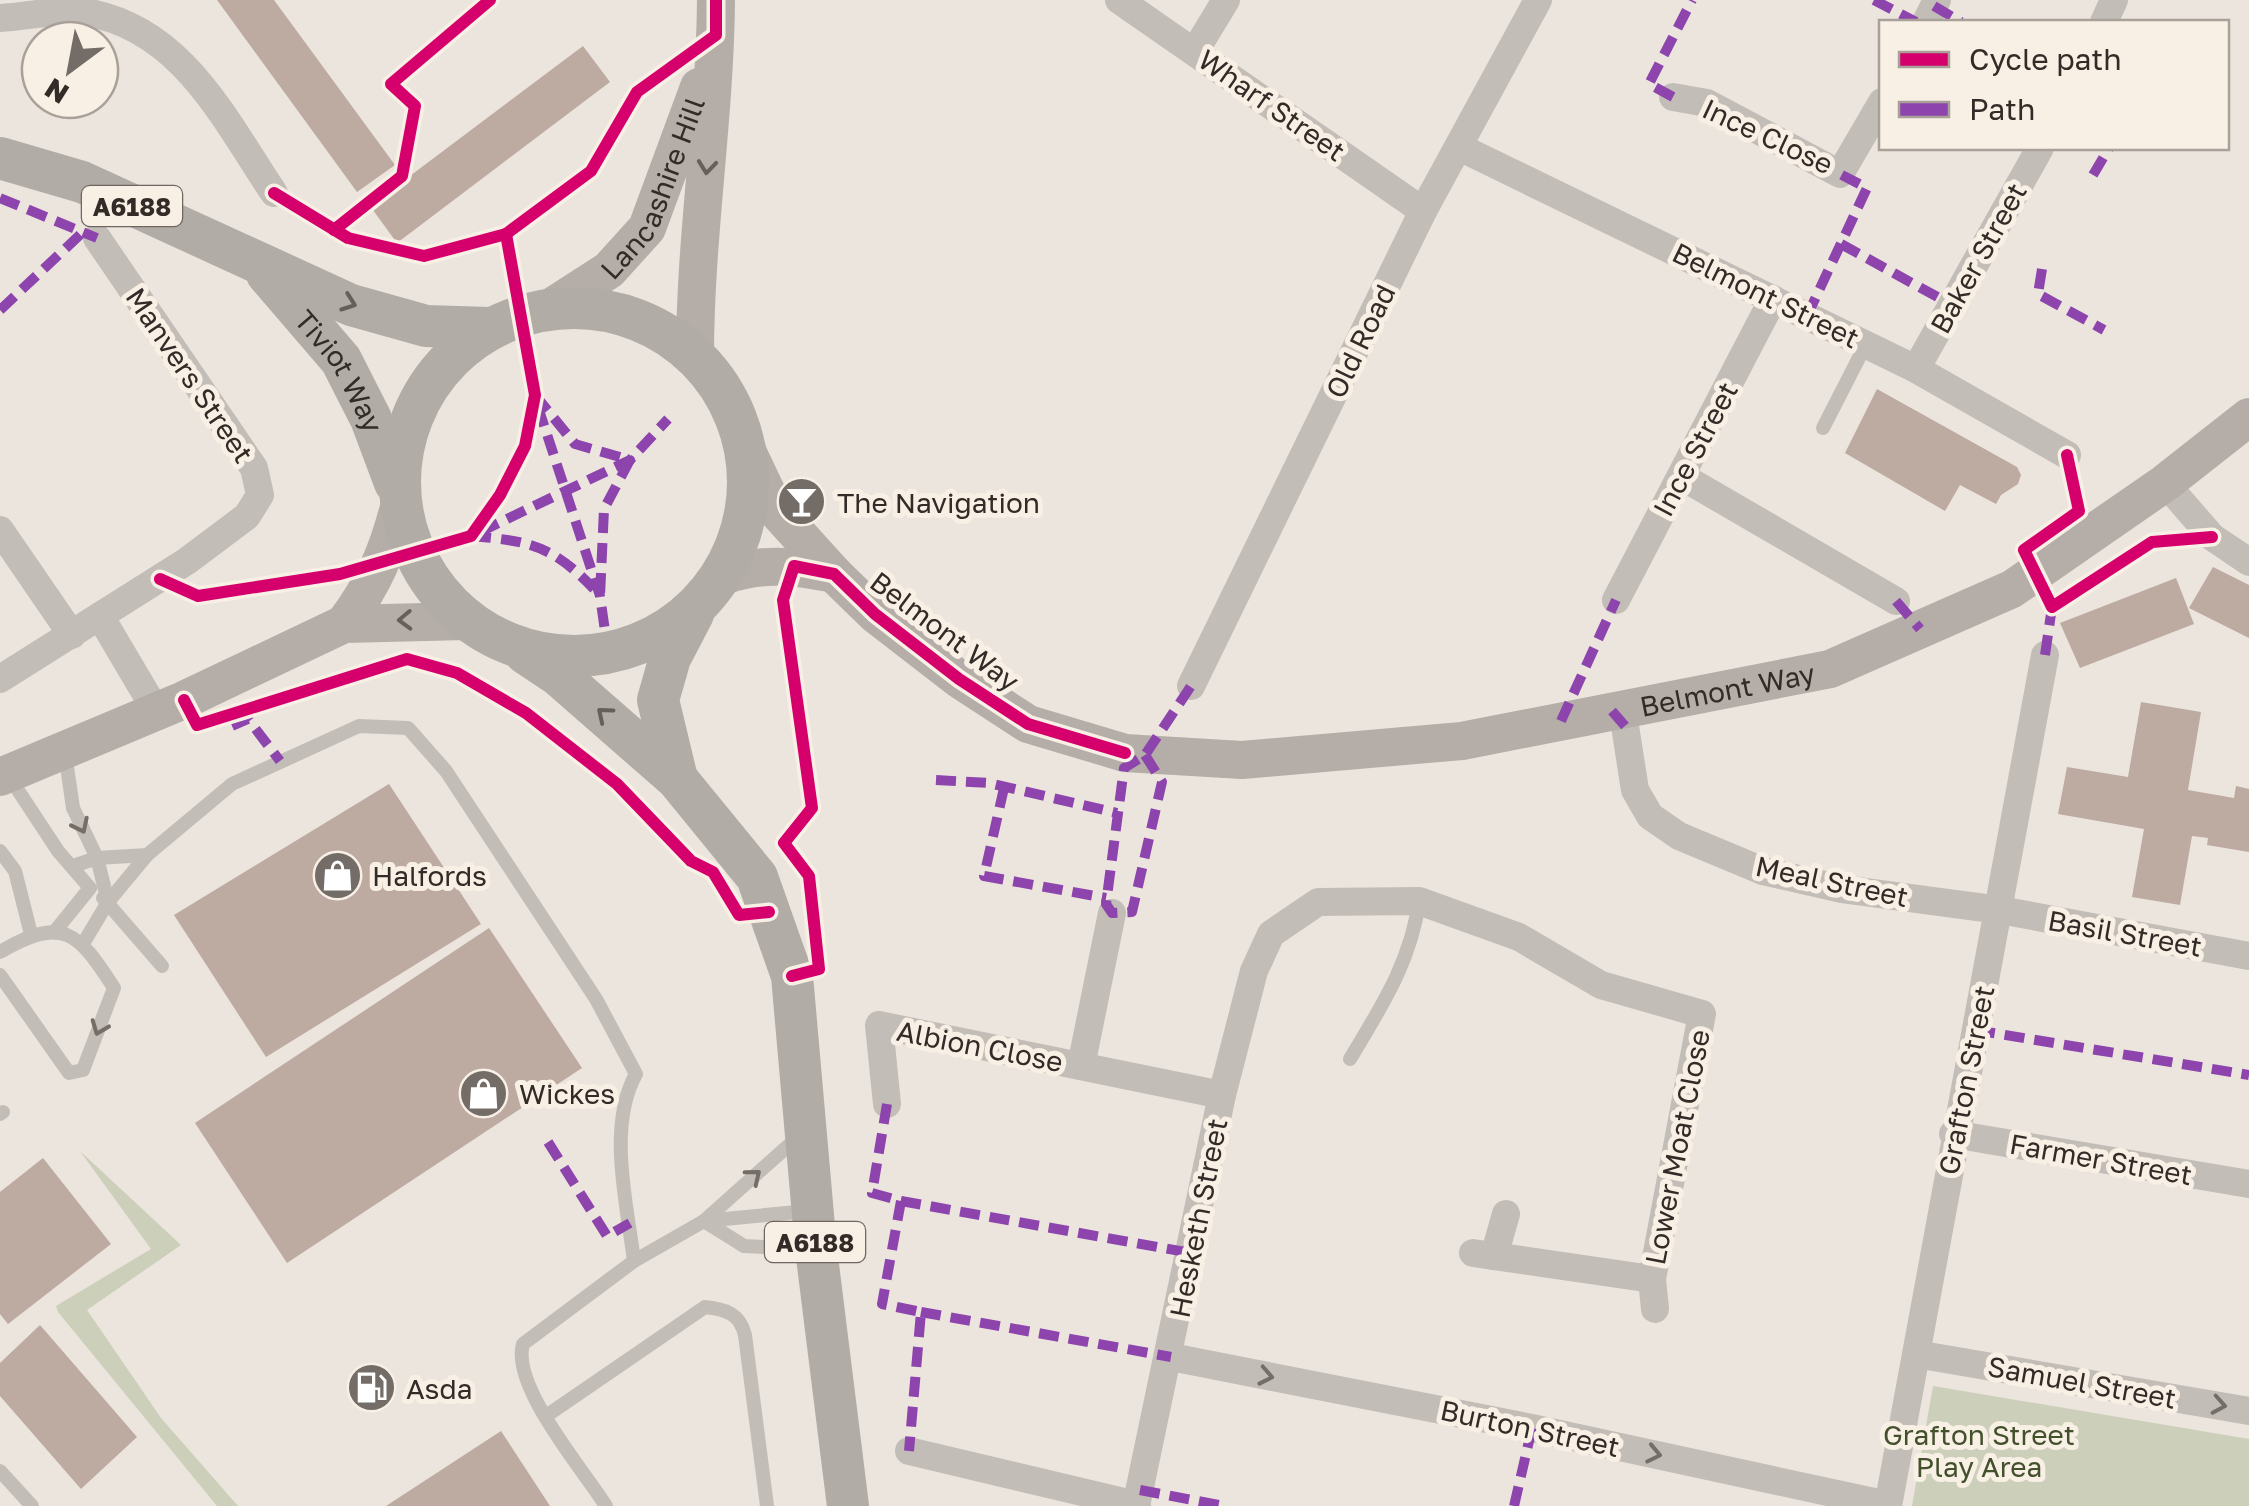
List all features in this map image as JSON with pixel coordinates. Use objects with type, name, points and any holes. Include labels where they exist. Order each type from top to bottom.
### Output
[{"type":"main road","name":"Tiviot Way","points":[[0,158],[82,182],[351,306],[426,326],[488,328]]},
{"type":"main road","name":"Tiviot Way","points":[[260,265],[341,360],[372,419],[399,498]]},
{"type":"main road","points":[[550,308],[603,309],[652,325],[695,356],[732,406],[746,449],[740,540],[710,592],[657,636],[612,654],[564,658],[516,647],[466,620],[432,585],[409,541],[399,498],[402,444],[420,398],[449,358],[488,328],[550,308]]},
{"type":"main road","name":"A6188","points":[[677,779],[658,700],[670,658],[710,592]]},
{"type":"main road","name":"A6188","points":[[516,647],[558,675],[677,779],[757,876],[792,976],[814,1230],[848,1506]]},
{"type":"street","name":"Wharf Street","points":[[1119,0],[1424,212]]},
{"type":"street","points":[[1195,51],[1226,0]]},
{"type":"street","name":"Old Road","points":[[1191,686],[1424,212],[1538,0]]},
{"type":"street","points":[[0,18],[82,11],[140,28],[189,67],[274,193]]},
{"type":"street","name":"Lancashire Hill","points":[[550,308],[609,270],[647,228],[676,159],[716,18]]},
{"type":"street","name":"Lancashire Hill","points":[[695,356],[695,282],[716,18]]},
{"type":"street","name":"Ince Close","points":[[1673,97],[1707,103],[1840,174],[1879,107]]},
{"type":"street","name":"Belmont Street","points":[[1458,147],[1916,369],[2067,454]]},
{"type":"street","name":"Baker Street","points":[[1916,369],[2039,150]]},
{"type":"street","name":"Manvers Street","points":[[97,238],[254,468],[260,495],[247,516],[187,561],[100,616]]},
{"type":"street","name":"Ince Street","points":[[1616,600],[1774,299]]},
{"type":"street","name":"Belmont Way","points":[[746,449],[774,508],[875,614],[1028,724],[1125,754],[1242,760],[1462,741],[1830,669],[2012,588],[2166,483],[2249,418]]},
{"type":"street","points":[[1681,476],[1896,601]]},
{"type":"street","points":[[2166,483],[2212,537],[2249,562]]},
{"type":"street","points":[[344,624],[380,569],[399,498]]},
{"type":"street","points":[[0,530],[72,635]]},
{"type":"street","name":"Belmont Way","points":[[710,592],[755,565],[794,566],[834,574]]},
{"type":"street","points":[[0,679],[100,616],[155,709]]},
{"type":"street","points":[[3,775],[184,700],[344,624],[466,620]]},
{"type":"street","name":"Grafton Street","points":[[1888,1506],[1953,1134],[2000,910],[2046,655]]},
{"type":"street","name":"Meal Street","points":[[1625,726],[1635,790],[1650,816],[1680,836],[1763,871],[1842,889],[2000,910]]},
{"type":"street","name":"Lower Moat Close","points":[[1271,934],[1318,902],[1419,902],[1519,937],[1601,985],[1705,1002],[1652,1279],[1655,1309]]},
{"type":"street","name":"Basil Street","points":[[2000,910],[2249,956]]},
{"type":"street","name":"Albion Close","points":[[1081,1066],[1112,912]]},
{"type":"street","name":"Hesketh Street","points":[[1137,1505],[1171,1357],[1222,1095],[1254,971],[1271,934]]},
{"type":"street","name":"Albion Close","points":[[887,1104],[877,1013],[1081,1066],[1222,1095]]},
{"type":"street","name":"Farmer Street","points":[[1953,1134],[2249,1184]]},
{"type":"street","name":"Lower Moat Close","points":[[1506,1214],[1484,1254],[1652,1279]]},
{"type":"street","name":"Samuel Street","points":[[1916,1354],[2249,1410]]},
{"type":"street","name":"Burton Street","points":[[1171,1357],[1532,1428],[1888,1506]]},
{"type":"street","points":[[909,1451],[1137,1505]]},
{"type":"lane","points":[[1823,428],[1866,344]]},
{"type":"lane","points":[[84,942],[108,902],[147,855],[232,784],[359,726],[408,728],[446,771],[579,972],[636,1074],[623,1096],[624,1171],[634,1261]]},
{"type":"lane","points":[[64,747],[73,808],[97,858],[108,902]]},
{"type":"lane","points":[[3,775],[58,851],[162,966]]},
{"type":"lane","points":[[0,851],[15,872],[31,934]]},
{"type":"lane","points":[[72,866],[97,858],[147,855]]},
{"type":"lane","points":[[56,930],[90,888]]},
{"type":"lane","points":[[1350,1060],[1397,982],[1414,942],[1419,902]]},
{"type":"lane","points":[[0,952],[31,934],[56,930],[84,942],[114,988],[83,1070],[69,1074],[0,975]]},
{"type":"lane","points":[[606,1506],[530,1393],[518,1362],[522,1344],[634,1261],[704,1222],[806,1132]]},
{"type":"lane","points":[[704,1222],[814,1230]]},
{"type":"lane","points":[[704,1222],[744,1246],[814,1230]]},
{"type":"lane","points":[[546,1416],[706,1307],[724,1309],[737,1317],[745,1335],[767,1506]]},
{"type":"lane","points":[[0,1471],[32,1506]]},
{"type":"green space","points":[[80,1151],[181,1245],[87,1310],[161,1418],[238,1506],[217,1506],[58,1312],[56,1306],[151,1249]]},
{"type":"green space","name":"Grafton Street Play Area","points":[[1933,1386],[2249,1439],[2249,1506],[1912,1506]]},
{"type":"building","points":[[217,0],[274,0],[395,165],[357,192]]},
{"type":"building","points":[[583,46],[610,82],[397,243],[370,206]]},
{"type":"building","points":[[1877,389],[2017,467],[2021,475],[2018,484],[2001,495],[1996,504],[1960,485],[1945,511],[1845,453]]},
{"type":"building","points":[[2213,567],[2249,585],[2249,638],[2189,608]]},
{"type":"building","points":[[2176,578],[2194,624],[2080,668],[2060,623]]},
{"type":"building","points":[[2141,702],[2201,712],[2188,790],[2234,798],[2236,786],[2249,789],[2249,852],[2207,845],[2208,838],[2192,836],[2180,905],[2132,897],[2144,829],[2058,814],[2067,767],[2128,777]]},
{"type":"building","points":[[389,784],[481,924],[266,1057],[174,915]]},
{"type":"building","points":[[489,928],[582,1068],[287,1263],[195,1123]]},
{"type":"building","points":[[43,1158],[111,1244],[8,1324],[0,1314],[0,1192]]},
{"type":"building","points":[[40,1325],[137,1437],[81,1489],[0,1396],[0,1363]]},
{"type":"building","points":[[501,1431],[550,1506],[386,1506]]},
{"type":"marked path","points":[[1673,97],[1649,84],[1692,0]]},
{"type":"marked path","points":[[1874,0],[1912,20]]},
{"type":"marked path","points":[[1934,6],[1958,20]]},
{"type":"marked path","points":[[2093,175],[2108,150]]},
{"type":"marked path","points":[[1807,316],[1867,188],[1840,174]]},
{"type":"marked path","points":[[0,198],[97,238]]},
{"type":"marked path","points":[[0,310],[83,232]]},
{"type":"marked path","points":[[1841,244],[1952,305]]},
{"type":"marked path","points":[[2042,269],[2038,294],[2104,330]]},
{"type":"marked path","points":[[535,395],[575,444],[630,460],[604,509],[600,596]]},
{"type":"marked path","points":[[538,407],[600,596],[605,631]]},
{"type":"marked path","points":[[480,532],[630,460],[668,419]]},
{"type":"marked path","points":[[471,536],[524,543],[552,554],[594,589]]},
{"type":"marked path","points":[[1561,721],[1616,600]]},
{"type":"marked path","points":[[1896,601],[1920,629]]},
{"type":"marked path","points":[[2045,655],[2052,607]]},
{"type":"marked path","points":[[1145,755],[1162,782],[1132,912],[1112,913],[1106,904],[1124,768],[1145,755],[1191,686]]},
{"type":"marked path","points":[[1612,711],[1625,726]]},
{"type":"marked path","points":[[232,726],[248,719],[280,761]]},
{"type":"marked path","points":[[936,780],[989,783],[1117,813]]},
{"type":"marked path","points":[[1004,788],[984,876],[1106,898]]},
{"type":"marked path","points":[[1975,1030],[2249,1075]]},
{"type":"marked path","points":[[887,1104],[872,1193],[901,1201],[882,1304],[921,1312],[909,1451]]},
{"type":"marked path","points":[[548,1142],[607,1236],[630,1223]]},
{"type":"marked path","points":[[901,1201],[1191,1253]]},
{"type":"marked path","points":[[921,1312],[1171,1357]]},
{"type":"marked path","points":[[1514,1506],[1532,1428]]},
{"type":"marked path","points":[[1140,1490],[1224,1506]]},
{"type":"cycle path","points":[[334,230],[402,176],[415,106],[391,84],[490,0]]},
{"type":"cycle path","points":[[274,193],[348,238],[424,256],[506,234],[591,171],[637,92],[716,35],[716,0]]},
{"type":"cycle path","points":[[160,579],[198,596],[340,574],[471,536],[500,495],[525,446],[535,395],[506,234]]},
{"type":"cycle path","points":[[2067,455],[2079,511],[2024,550],[2052,607],[2152,542],[2212,537]]},
{"type":"cycle path","points":[[792,976],[819,969],[809,876],[784,843],[812,808],[783,600],[794,566],[834,574],[875,614],[959,679],[1028,724],[1125,753]]},
{"type":"cycle path","points":[[184,700],[197,725],[407,659],[457,673],[526,713],[617,784],[691,861],[713,872],[739,915],[769,912]]},
{"type":"place","name":"The Navigation","points":[[802,502]]},
{"type":"place","name":"Halfords","points":[[337,875]]},
{"type":"place","name":"Wickes","points":[[484,1093]]},
{"type":"place","name":"Asda","points":[[371,1388]]}]
